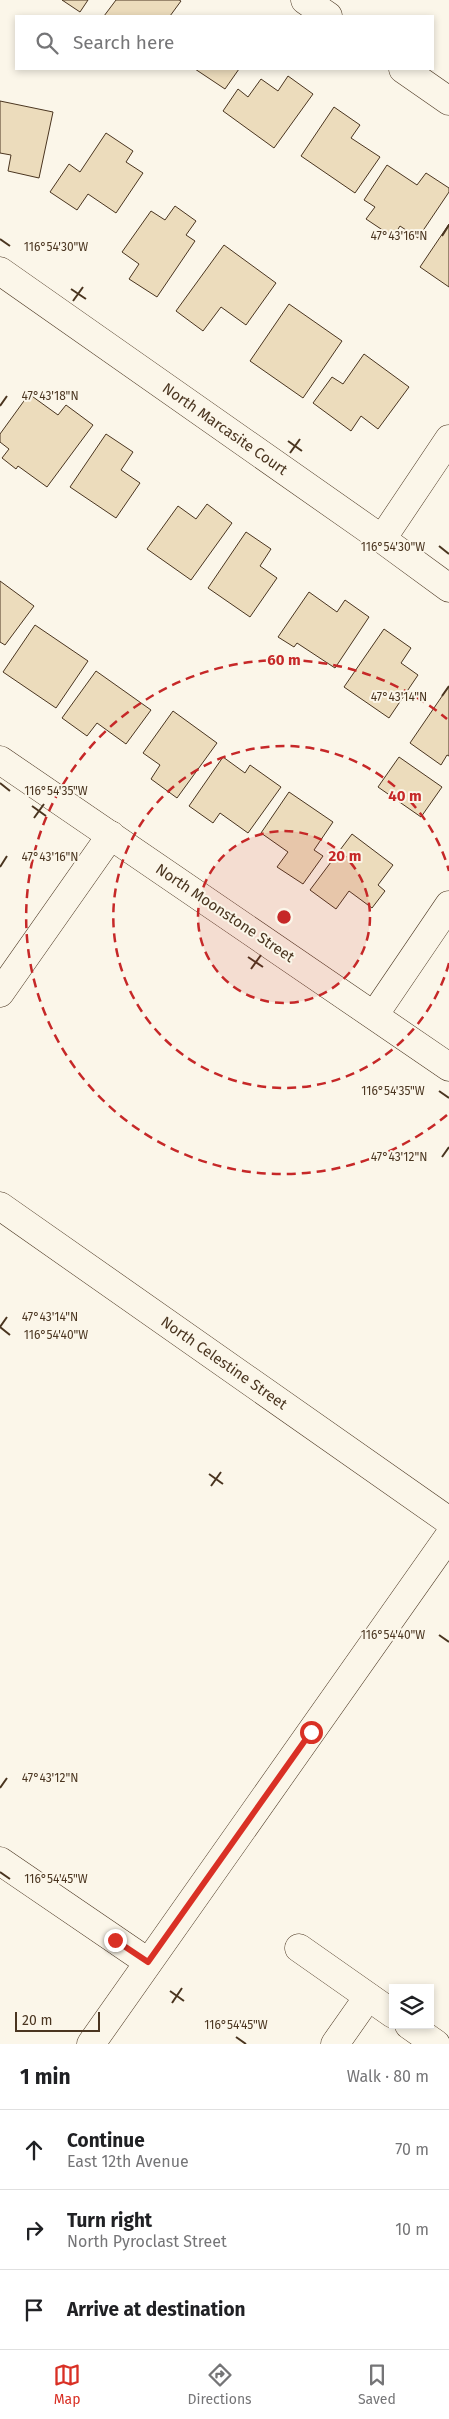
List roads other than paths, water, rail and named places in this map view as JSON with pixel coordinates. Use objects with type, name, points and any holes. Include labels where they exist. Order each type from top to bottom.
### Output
[{"type":"street","points":[[305,0],[327,15]]},
{"type":"street","points":[[403,70],[449,101]]},
{"type":"street","name":"North Marcasite Court","points":[[0,271],[449,588]]},
{"type":"street","points":[[382,539],[449,440]]},
{"type":"street","name":"North Moonstone Street","points":[[0,760],[449,1066]]},
{"type":"street","points":[[0,993],[111,835]]},
{"type":"street","points":[[375,1014],[449,905]]},
{"type":"street","name":"North Celestine Street","points":[[0,1206],[449,1521]]},
{"type":"street","points":[[91,2044],[449,1536]]},
{"type":"street","points":[[0,1860],[148,1962]]},
{"type":"street","points":[[299,1948],[389,2011]]},
{"type":"street","points":[[335,2044],[368,1997]]},
{"type":"street","points":[[415,2029],[436,2044]]}]
